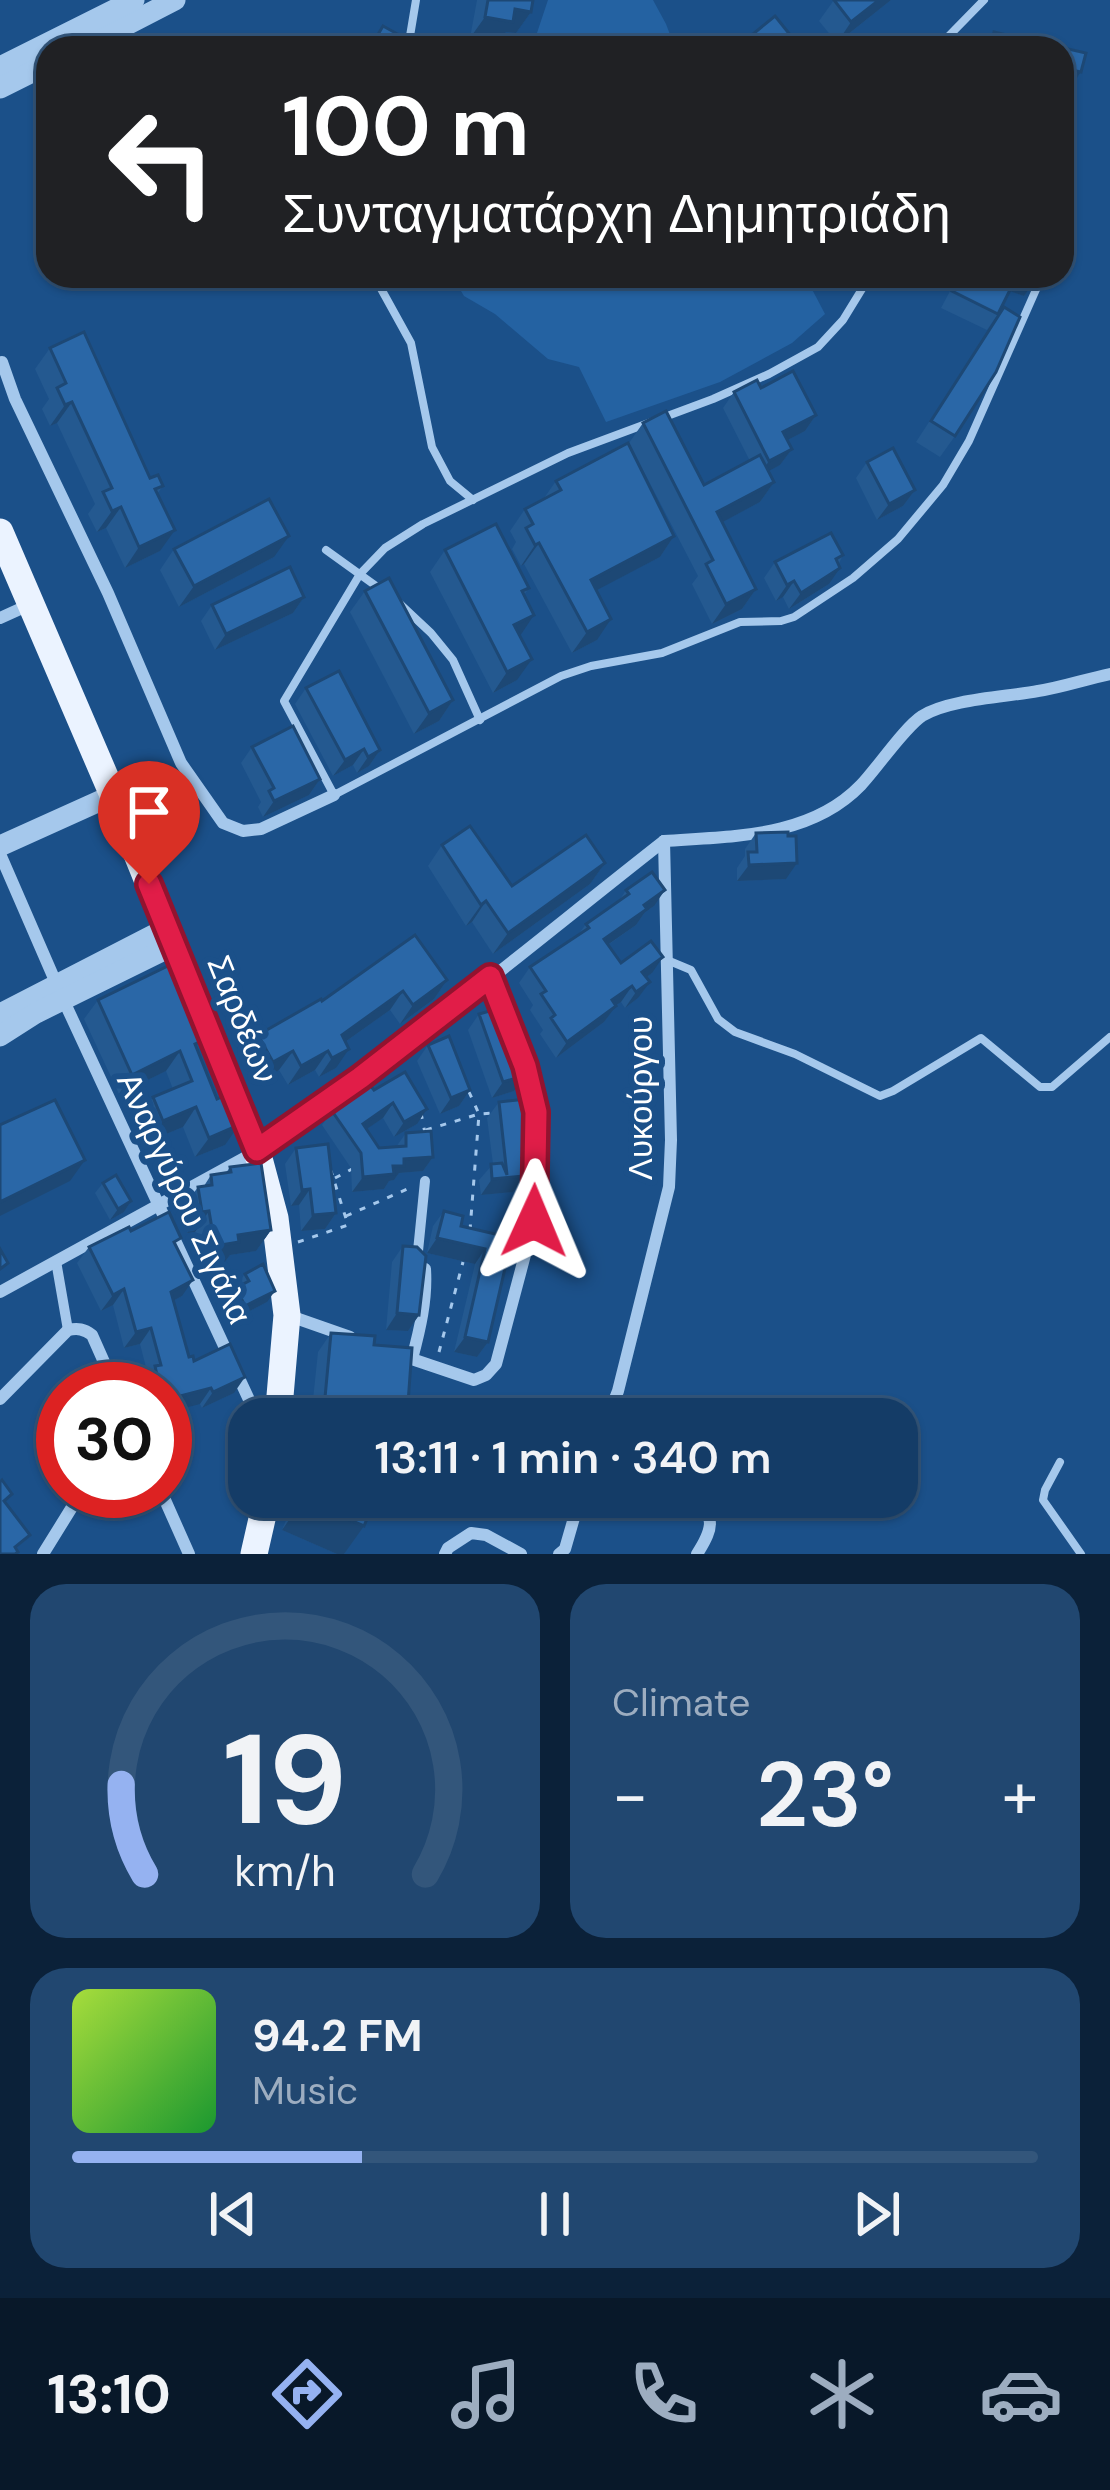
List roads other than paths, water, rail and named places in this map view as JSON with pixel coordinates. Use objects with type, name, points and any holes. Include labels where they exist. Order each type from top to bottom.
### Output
[{"type":"main road","name":"Σαρδέων","points":[[0,532],[257,1150],[272,1201],[287,1315],[280,1398]]},
{"type":"main road","points":[[254,1554],[262,1518]]},
{"type":"street","points":[[62,36],[134,0]]},
{"type":"street","points":[[105,36],[175,0]]},
{"type":"street","points":[[0,67],[36,49]]},
{"type":"street","points":[[0,88],[36,70]]},
{"type":"street","points":[[2,362],[181,763],[223,823],[243,831],[261,830],[334,795]]},
{"type":"street","points":[[0,618],[32,604]]},
{"type":"street","points":[[0,1292],[257,1150],[360,1078],[664,841],[776,831],[818,817],[858,788],[920,717],[941,708],[1110,674]]},
{"type":"street","points":[[0,850],[113,795]]},
{"type":"street","name":"Λυκούργου","points":[[615,1398],[669,1187],[664,841]]},
{"type":"street","name":"Αναργύρου Σιγάλα","points":[[0,850],[60,992],[248,1398]]},
{"type":"street","points":[[0,1014],[60,992],[170,936]]},
{"type":"street","points":[[392,1352],[474,1380],[486,1375],[496,1364],[534,1221],[536,1112],[525,1066],[490,977]]},
{"type":"street","points":[[0,1036],[60,992]]},
{"type":"street","points":[[412,1359],[426,1287],[424,1269],[416,1259],[425,1181]]},
{"type":"street","points":[[56,1261],[68,1330]]},
{"type":"street","points":[[287,1315],[370,1344]]},
{"type":"street","points":[[0,1399],[68,1330],[92,1335],[104,1362]]},
{"type":"street","points":[[43,1554],[65,1518]]},
{"type":"street","points":[[172,1518],[188,1554]]},
{"type":"street","points":[[560,1554],[574,1518]]},
{"type":"street","points":[[697,1554],[710,1531],[709,1518]]},
{"type":"street","points":[[445,1554],[478,1534],[521,1554]]},
{"type":"lane","points":[[410,36],[416,0]]},
{"type":"lane","points":[[950,36],[984,0]]},
{"type":"lane","points":[[381,288],[411,343],[432,447],[450,481],[473,500]]},
{"type":"lane","points":[[862,288],[818,347],[769,374],[568,453],[423,524],[385,548],[360,574],[284,701],[334,795],[562,676],[662,653],[740,622],[794,617],[853,578],[898,539],[944,485],[1037,288]]},
{"type":"lane","points":[[326,550],[399,603],[431,633],[452,660],[480,719]]},
{"type":"lane","points":[[667,960],[691,970],[718,1019],[735,1032],[795,1054],[880,1096],[981,1038],[1040,1087],[1052,1087],[1110,1037]]},
{"type":"lane","points":[[1060,1462],[1043,1500],[1081,1554]]}]
